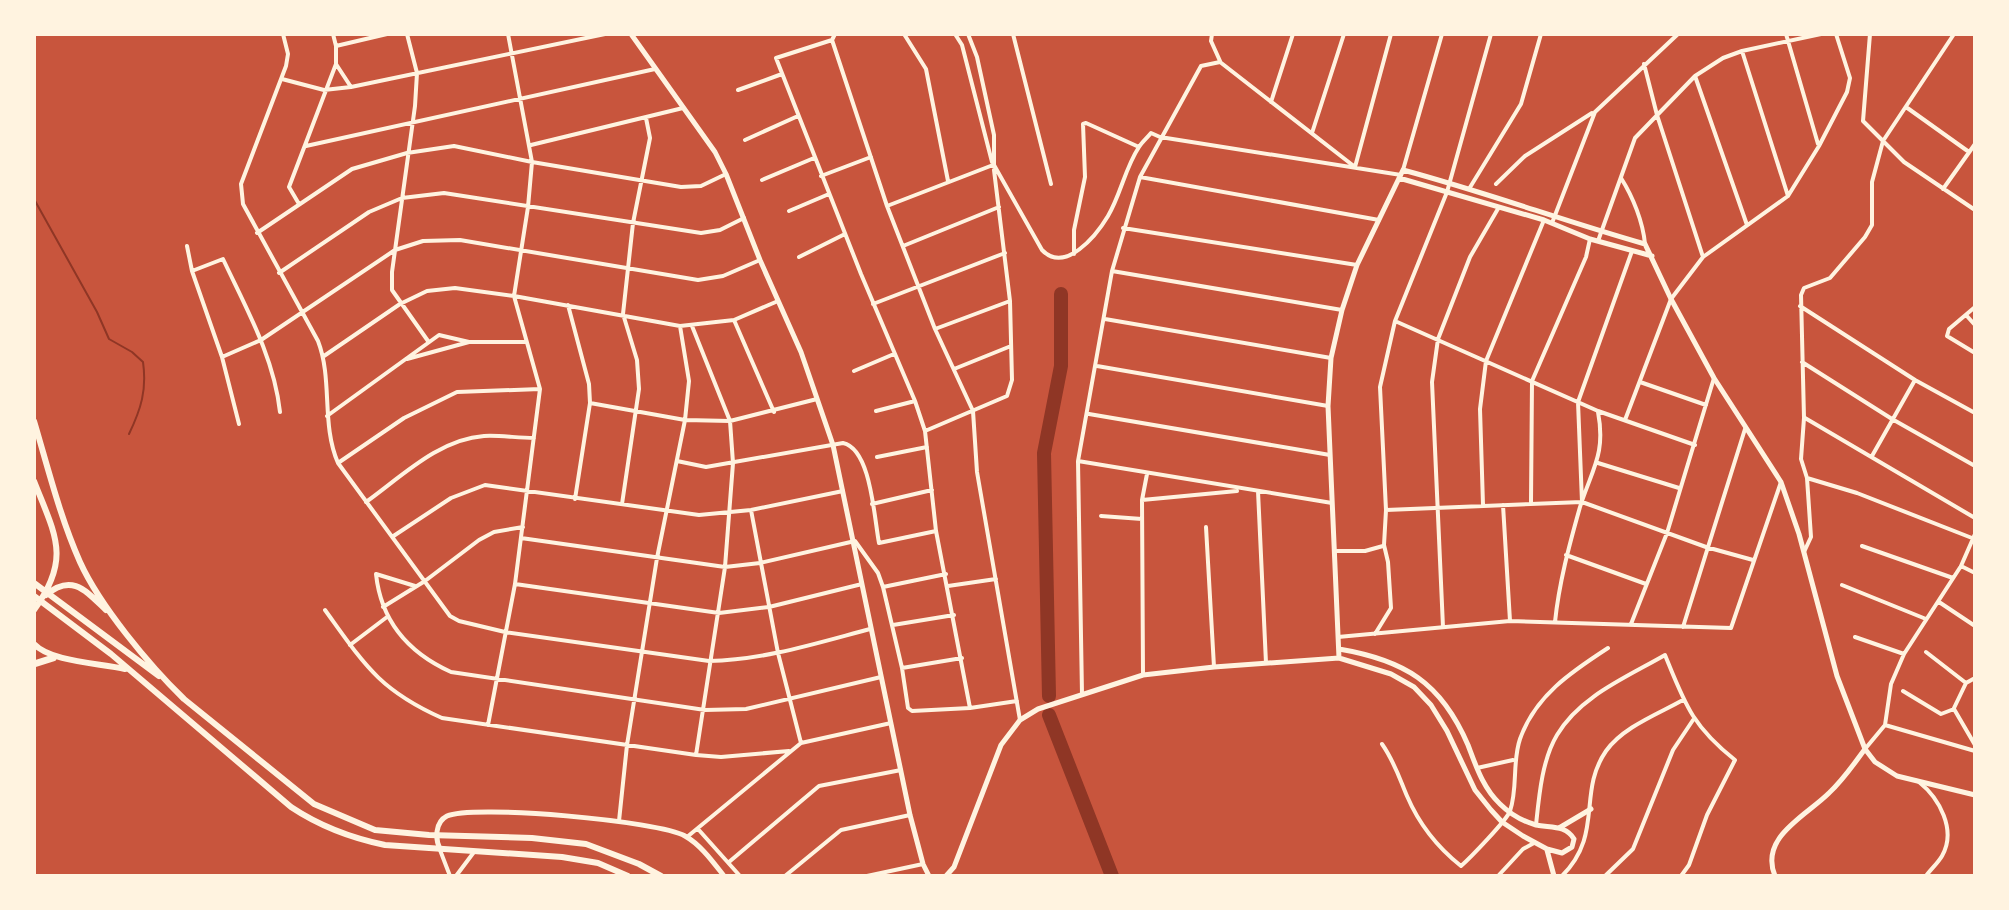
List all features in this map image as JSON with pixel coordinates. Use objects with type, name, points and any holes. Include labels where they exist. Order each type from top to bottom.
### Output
[{"type":"highway","points":[[34,664],[53,658]]},
{"type":"main road","points":[[34,421],[53,488],[81,564],[118,621],[165,681]]},
{"type":"main road","points":[[34,481],[54,535],[58,556],[57,570],[47,599]]},
{"type":"main road","points":[[34,583],[42,588],[47,599],[129,670],[280,798],[312,821],[385,845],[562,857],[598,863],[628,876]]},
{"type":"main road","points":[[34,610],[62,585],[78,585],[118,621]]},
{"type":"main road","points":[[35,596],[47,599],[165,681],[195,709],[314,804],[375,830],[532,838],[586,844],[639,864],[661,876]]},
{"type":"main road","points":[[34,644],[53,658],[75,659],[129,670]]},
{"type":"main road","points":[[430,849],[433,835]]},
{"type":"street","points":[[283,34],[288,54],[282,79],[241,184],[243,204],[324,356],[331,448],[338,463],[450,616],[505,632],[709,661],[735,661],[778,653],[870,629]]},
{"type":"street","points":[[299,205],[289,187],[336,64],[333,34]]},
{"type":"street","points":[[336,46],[387,34]]},
{"type":"street","points":[[407,34],[417,73],[414,121],[407,153],[392,290],[428,341]]},
{"type":"street","points":[[488,725],[515,584],[540,389],[514,296],[532,162],[508,34]]},
{"type":"street","points":[[282,79],[324,90],[351,87],[605,34]]},
{"type":"street","points":[[631,34],[715,152],[819,399],[855,541],[870,629],[910,815],[929,876]]},
{"type":"street","points":[[904,34],[926,69],[948,181]]},
{"type":"street","points":[[955,34],[962,45],[994,165],[1049,258],[1060,260],[1074,254],[1109,215],[1139,147],[1151,133],[1160,137],[1450,183],[1645,244]]},
{"type":"street","points":[[925,431],[1007,396],[1012,380],[1010,301],[994,165],[994,135],[968,34]]},
{"type":"street","points":[[1013,34],[1051,184]]},
{"type":"street","points":[[1212,34],[1211,41],[1220,62],[1355,167]]},
{"type":"street","points":[[1271,102],[1293,34]]},
{"type":"street","points":[[1312,133],[1344,34]]},
{"type":"street","points":[[1355,167],[1391,34]]},
{"type":"street","points":[[1339,658],[1328,406],[1331,358],[1357,265],[1401,174],[1442,34]]},
{"type":"street","points":[[1375,634],[1391,608],[1384,545],[1386,510],[1380,387],[1395,321],[1450,183],[1491,34]]},
{"type":"street","points":[[1469,189],[1521,104],[1541,34]]},
{"type":"street","points":[[1496,184],[1525,156],[1595,112],[1678,34]]},
{"type":"street","points":[[1598,242],[1635,138],[1695,76],[1723,58],[1742,51],[1787,37],[1821,34]]},
{"type":"street","points":[[1625,420],[1671,299],[1703,257],[1788,196],[1819,146],[1847,92],[1850,78],[1836,34]]},
{"type":"street","points":[[1870,34],[1863,121],[1904,162],[1975,210]]},
{"type":"street","points":[[1803,554],[1811,537],[1807,478],[1801,459],[1804,418],[1800,306],[1804,288],[1830,278],[1872,225],[1872,182],[1883,141],[1954,34]]},
{"type":"street","points":[[970,708],[936,531],[925,431],[776,58],[834,37],[887,206],[935,329],[973,411],[977,472],[1020,720]]},
{"type":"street","points":[[1787,37],[1819,146]]},
{"type":"street","points":[[962,45],[972,45]]},
{"type":"street","points":[[1742,51],[1788,196]]},
{"type":"street","points":[[1082,694],[1078,461],[1089,414],[1112,271],[1140,177],[1160,137],[1201,66],[1220,62]]},
{"type":"street","points":[[336,64],[351,87]]},
{"type":"street","points":[[1644,64],[1657,115],[1703,257]]},
{"type":"street","points":[[306,146],[656,69]]},
{"type":"street","points":[[738,90],[782,74]]},
{"type":"street","points":[[1695,76],[1747,225]]},
{"type":"street","points":[[1905,107],[1975,158]]},
{"type":"street","points":[[531,145],[683,108]]},
{"type":"street","points":[[1552,223],[1595,112]]},
{"type":"street","points":[[745,140],[798,116]]},
{"type":"street","points":[[622,504],[639,389],[637,360],[623,314],[633,223],[650,138],[646,118]]},
{"type":"street","points":[[1074,254],[1074,230],[1085,177],[1083,124],[1139,147]]},
{"type":"street","points":[[1943,189],[1975,144]]},
{"type":"street","points":[[257,233],[352,169],[407,153],[454,146],[681,187],[701,186],[726,174]]},
{"type":"street","points":[[821,176],[872,157]]},
{"type":"street","points":[[762,180],[814,158]]},
{"type":"street","points":[[887,206],[994,165]]},
{"type":"street","points":[[1401,174],[1447,192],[1544,220],[1598,242],[1649,255]]},
{"type":"street","points":[[1140,177],[1379,220]]},
{"type":"street","points":[[1620,177],[1628,188],[1644,231],[1649,255],[1671,299],[1714,378],[1781,482],[1837,676],[1865,749],[1884,770],[1897,776],[1975,795]]},
{"type":"street","points":[[279,273],[369,212],[402,198],[444,193],[701,233],[720,230],[744,218]]},
{"type":"street","points":[[789,211],[829,194]]},
{"type":"street","points":[[903,246],[999,207]]},
{"type":"street","points":[[1443,627],[1432,382],[1438,339],[1470,257],[1499,207]]},
{"type":"street","points":[[1483,505],[1480,409],[1486,361],[1544,220]]},
{"type":"street","points":[[1123,228],[1357,265]]},
{"type":"street","points":[[799,257],[845,234]]},
{"type":"street","points":[[1531,502],[1532,381],[1586,257],[1590,239]]},
{"type":"street","points":[[222,357],[261,340],[395,250],[423,241],[460,240],[698,280],[723,276],[760,260]]},
{"type":"street","points":[[187,246],[222,357],[239,424]]},
{"type":"street","points":[[1582,502],[1578,402],[1632,251]]},
{"type":"street","points":[[873,304],[1006,253]]},
{"type":"street","points":[[194,270],[223,259],[261,340],[277,386],[280,412]]},
{"type":"street","points":[[1112,271],[1342,310]]},
{"type":"street","points":[[324,356],[400,304],[427,291],[455,288],[514,296],[680,326],[734,320],[778,301]]},
{"type":"street","points":[[935,329],[1010,301]]},
{"type":"street","points":[[568,305],[589,384],[590,403],[575,499]]},
{"type":"street","points":[[1800,306],[1915,380],[1975,413]]},
{"type":"street","points":[[1975,307],[1949,329],[1947,336],[1975,353]]},
{"type":"street","points":[[1966,315],[1975,325]]},
{"type":"street","points":[[1105,319],[1331,358]]},
{"type":"street","points":[[734,320],[774,412]]},
{"type":"street","points":[[1395,321],[1598,411],[1695,445]]},
{"type":"street","points":[[619,821],[627,745],[657,558],[685,420],[689,381],[680,326]]},
{"type":"street","points":[[692,326],[730,421],[733,463],[725,567],[696,755]]},
{"type":"street","points":[[327,416],[439,335],[469,342],[526,342]]},
{"type":"street","points":[[401,360],[469,342]]},
{"type":"street","points":[[954,369],[1011,346]]},
{"type":"street","points":[[854,371],[894,354]]},
{"type":"street","points":[[1802,362],[1892,419],[1975,466]]},
{"type":"street","points":[[1097,366],[1328,406]]},
{"type":"street","points":[[1631,624],[1667,533],[1714,378]]},
{"type":"street","points":[[1872,456],[1915,380]]},
{"type":"street","points":[[1640,382],[1706,405]]},
{"type":"street","points":[[338,463],[404,418],[457,392],[540,389]]},
{"type":"street","points":[[590,403],[685,420],[730,421],[819,399]]},
{"type":"street","points":[[876,411],[915,401]]},
{"type":"street","points":[[1555,622],[1566,555],[1598,463],[1602,431],[1598,411]]},
{"type":"street","points":[[1089,414],[1330,455]]},
{"type":"street","points":[[1804,418],[1975,518]]},
{"type":"street","points":[[1683,627],[1745,429]]},
{"type":"street","points":[[366,502],[425,459],[455,442],[485,436],[534,438]]},
{"type":"street","points":[[677,461],[706,467],[843,443],[852,445],[867,473],[879,543],[936,531]]},
{"type":"street","points":[[877,457],[927,447]]},
{"type":"street","points":[[1078,461],[1333,503]]},
{"type":"street","points":[[1598,463],[1679,488]]},
{"type":"street","points":[[1143,675],[1142,500],[1147,474]]},
{"type":"street","points":[[1775,876],[1771,859],[1775,843],[1790,826],[1828,795],[1885,725],[1891,684],[1904,654],[1961,566],[1974,536],[1807,478]]},
{"type":"street","points":[[1338,637],[1510,621],[1731,628],[1781,482]]},
{"type":"street","points":[[392,537],[466,490],[485,485],[699,515],[751,510],[843,491]]},
{"type":"street","points":[[871,504],[932,490]]},
{"type":"street","points":[[1142,500],[1243,490]]},
{"type":"street","points":[[1258,491],[1266,663]]},
{"type":"street","points":[[1386,510],[1582,502],[1706,547],[1753,560]]},
{"type":"street","points":[[1503,505],[1510,621]]},
{"type":"street","points":[[751,510],[778,653],[801,743]]},
{"type":"street","points":[[1101,516],[1142,519]]},
{"type":"street","points":[[383,607],[425,581],[479,540],[494,532],[523,527]]},
{"type":"street","points":[[1206,527],[1214,667]]},
{"type":"street","points":[[521,538],[725,567],[760,563],[855,541]]},
{"type":"street","points":[[855,541],[878,573],[883,587],[908,708],[916,713],[1017,701]]},
{"type":"street","points":[[1334,551],[1365,551],[1384,545]]},
{"type":"street","points":[[1862,546],[1953,578]]},
{"type":"street","points":[[1566,555],[1646,584]]},
{"type":"street","points":[[1961,566],[1975,573]]},
{"type":"street","points":[[415,586],[376,574],[387,617],[428,661],[451,672],[705,710],[746,709],[881,677]]},
{"type":"street","points":[[883,587],[946,574]]},
{"type":"street","points":[[948,586],[996,579]]},
{"type":"street","points":[[515,584],[719,613],[769,607],[862,584]]},
{"type":"street","points":[[1842,585],[1926,619]]},
{"type":"street","points":[[1939,602],[1975,626]]},
{"type":"street","points":[[325,610],[371,674],[417,707],[442,718],[696,755],[721,757],[789,751]]},
{"type":"street","points":[[893,625],[954,615]]},
{"type":"street","points":[[350,645],[387,617]]},
{"type":"street","points":[[1855,637],[1904,654]]},
{"type":"street","points":[[1382,744],[1426,831],[1461,866],[1509,813],[1514,760],[1520,738],[1540,701],[1568,675],[1608,648]]},
{"type":"street","points":[[946,876],[954,867],[1001,745],[1020,720],[1038,709],[1143,675],[1339,658],[1391,674],[1414,687],[1431,705],[1447,731],[1475,790],[1502,822],[1547,849],[1562,853],[1572,847],[1573,836],[1559,828],[1536,825],[1509,813],[1494,798],[1459,726],[1433,689],[1413,672],[1369,654],[1339,649]]},
{"type":"street","points":[[1926,652],[1966,683]]},
{"type":"street","points":[[1536,825],[1547,760],[1557,735],[1600,692],[1665,655],[1693,720],[1715,745],[1735,760],[1707,815],[1689,865],[1681,876]]},
{"type":"street","points":[[902,668],[962,658]]},
{"type":"street","points":[[1903,691],[1941,714],[1954,709],[1966,683],[1975,678]]},
{"type":"street","points":[[1562,876],[1581,852],[1588,830],[1591,787],[1607,749],[1621,736],[1683,700]]},
{"type":"street","points":[[1954,709],[1975,748]]},
{"type":"street","points":[[1609,875],[1633,849],[1673,750],[1693,720]]},
{"type":"street","points":[[687,837],[801,743],[891,723]]},
{"type":"street","points":[[1885,725],[1975,748]]},
{"type":"street","points":[[1477,768],[1514,760]]},
{"type":"street","points":[[729,862],[819,786],[901,770]]},
{"type":"street","points":[[1918,781],[1937,801],[1947,828],[1942,855],[1926,876]]},
{"type":"street","points":[[1559,828],[1591,809]]},
{"type":"street","points":[[450,876],[433,835],[441,821],[455,814],[499,813],[619,821],[674,831],[687,837],[724,876]]},
{"type":"street","points":[[785,876],[841,830],[910,815]]},
{"type":"street","points":[[698,829],[740,876]]},
{"type":"street","points":[[1523,836],[1523,849]]},
{"type":"street","points":[[1498,876],[1523,849],[1535,842]]},
{"type":"street","points":[[1547,849],[1554,876]]},
{"type":"street","points":[[456,876],[474,852]]},
{"type":"street","points":[[867,876],[923,864]]},
{"type":"waterway","points":[[34,199],[109,339],[143,362],[142,399],[129,434]]},
{"type":"waterway","points":[[1049,696],[1044,453],[1061,366],[1061,294]]},
{"type":"waterway","points":[[1049,715],[1112,876]]}]
